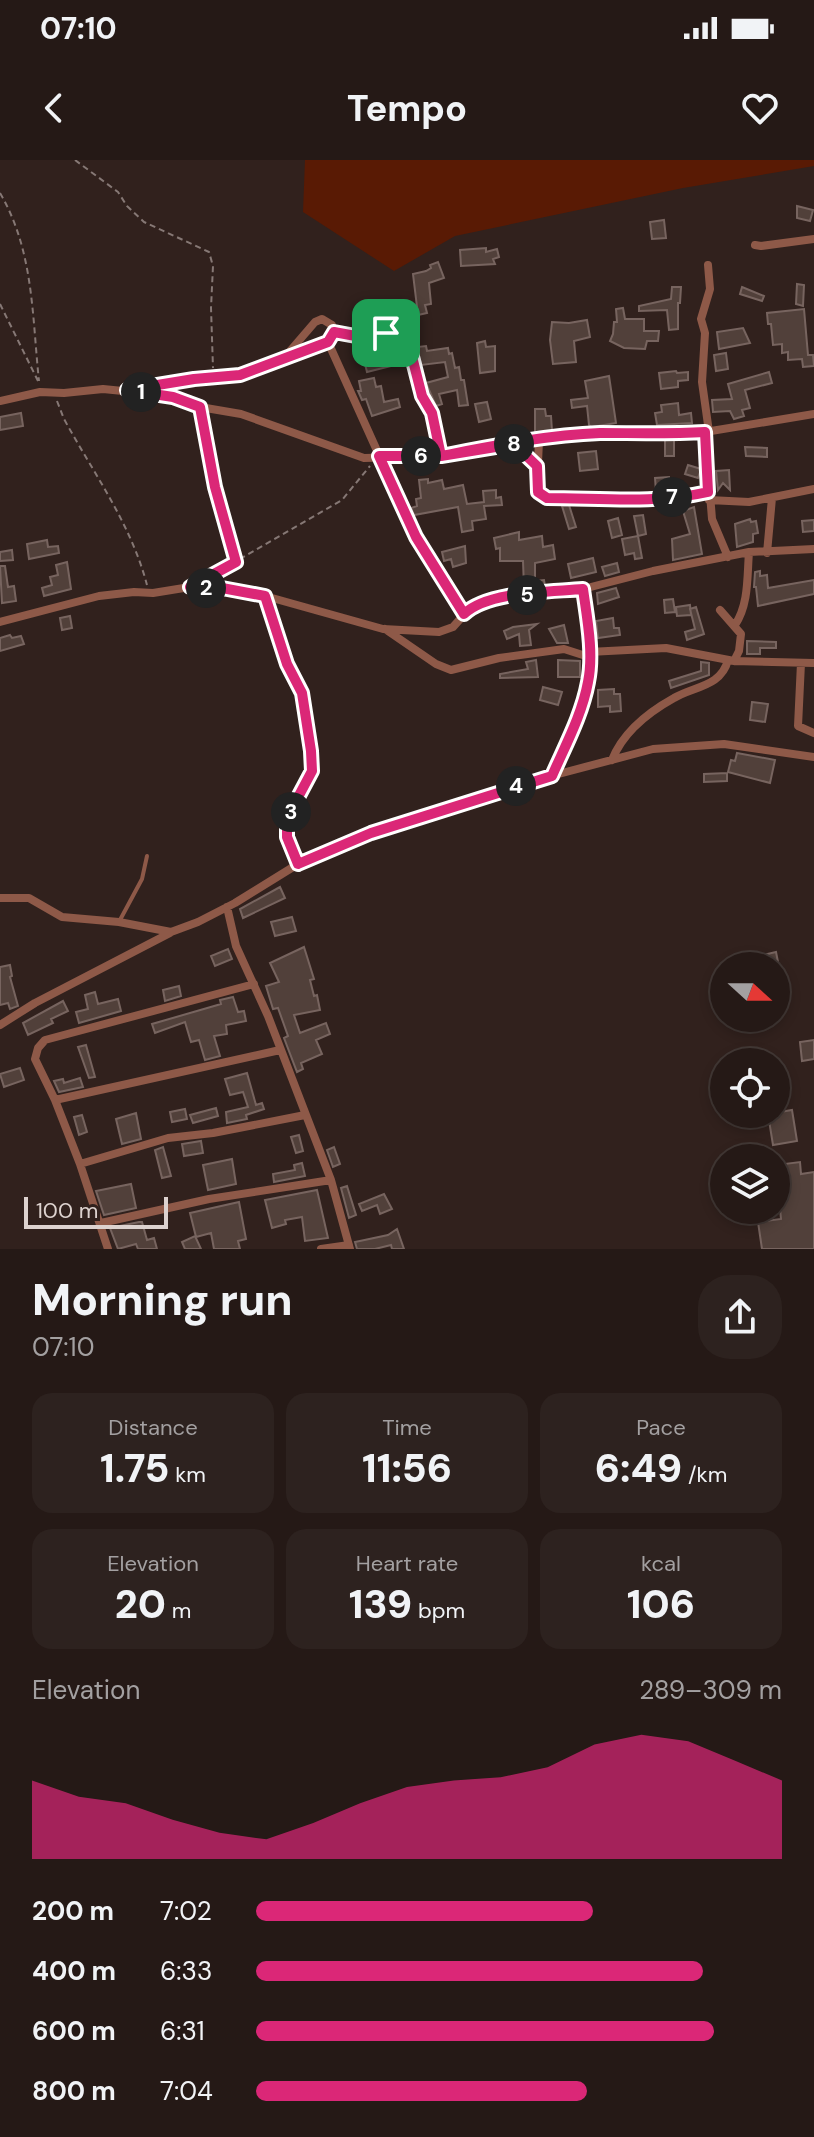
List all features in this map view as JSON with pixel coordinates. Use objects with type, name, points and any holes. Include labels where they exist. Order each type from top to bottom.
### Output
[{"type":"street","points":[[755,245],[814,239]]},
{"type":"street","points":[[708,265],[710,289],[701,319],[705,333],[702,382],[708,496],[712,519],[728,557]]},
{"type":"street","points":[[284,358],[319,320],[330,322],[334,332]]},
{"type":"street","points":[[0,401],[40,392],[127,390],[240,375],[328,342],[334,332]]},
{"type":"street","points":[[334,332],[361,337],[399,332],[407,337],[422,396],[432,413],[441,456]]},
{"type":"street","points":[[328,342],[416,537],[464,614]]},
{"type":"street","points":[[127,390],[173,397],[200,407],[241,414],[364,458],[441,456],[597,433],[707,432],[814,414]]},
{"type":"street","points":[[539,440],[538,492],[547,498],[708,496],[749,502],[814,489]]},
{"type":"street","points":[[514,444],[537,466]]},
{"type":"street","points":[[767,553],[772,498]]},
{"type":"street","points":[[0,622],[99,596],[190,587],[222,588],[265,596],[385,629],[439,632],[453,627],[479,603],[502,597],[583,589],[749,552],[814,549]]},
{"type":"street","points":[[735,625],[745,602],[749,552]]},
{"type":"street","points":[[552,776],[589,680],[583,589]]},
{"type":"street","points":[[265,596],[287,664],[302,693],[311,751],[312,771],[287,818],[287,837],[298,864]]},
{"type":"street","points":[[612,760],[619,741],[647,715],[675,697],[712,683],[739,651],[741,634],[720,610]]},
{"type":"street","points":[[385,629],[436,664],[451,670],[499,658],[564,649],[589,654],[666,648],[731,660],[814,663]]},
{"type":"street","points":[[801,663],[798,726],[814,733]]},
{"type":"street","points":[[0,1025],[35,1003],[171,932],[227,907],[298,864],[371,833],[552,776],[653,749],[724,744],[814,757]]},
{"type":"street","points":[[0,898],[29,898],[62,917],[119,922],[171,932]]},
{"type":"street","points":[[227,907],[236,946],[331,1180],[350,1247],[321,1249]]},
{"type":"street","points":[[108,1249],[80,1164],[35,1059],[38,1048],[45,1040],[254,984]]},
{"type":"street","points":[[55,1100],[280,1050]]},
{"type":"street","points":[[80,1164],[168,1138],[213,1133],[305,1115]]},
{"type":"street","points":[[101,1223],[209,1199],[331,1180]]},
{"type":"lane","points":[[119,922],[142,879],[147,856]]},
{"type":"path","points":[[75,160],[118,192],[144,222],[209,252],[213,266],[213,378]]},
{"type":"path","points":[[0,193],[23,245],[31,278],[39,383],[0,304]]},
{"type":"path","points":[[54,392],[64,419],[123,522],[141,564],[149,593]]},
{"type":"path","points":[[200,407],[215,487],[236,562]]},
{"type":"path","points":[[190,587],[342,500],[379,456]]},
{"type":"shaded area","points":[[305,160],[814,160],[814,166],[683,188],[455,236],[394,271],[303,212]]},
{"type":"building","points":[[797,206],[813,210],[810,221],[797,218]]},
{"type":"building","points":[[664,220],[666,238],[652,239],[650,222]]},
{"type":"building","points":[[486,248],[486,252],[497,249],[499,257],[493,259],[495,264],[461,266],[460,250]]},
{"type":"building","points":[[438,262],[444,278],[429,283],[431,304],[425,305],[427,313],[418,315],[413,274],[426,271]]},
{"type":"building","points":[[797,284],[804,285],[803,306],[796,304]]},
{"type":"building","points":[[672,287],[681,287],[680,303],[678,329],[669,330],[667,310],[639,311],[639,306],[671,299]]},
{"type":"building","points":[[742,287],[764,296],[762,301],[740,294]]},
{"type":"building","points":[[623,308],[625,319],[644,319],[644,331],[659,331],[658,341],[647,341],[645,349],[624,348],[610,341],[614,322],[617,322],[616,309]]},
{"type":"building","points":[[804,309],[808,355],[813,355],[814,366],[803,367],[802,359],[788,360],[788,352],[782,353],[782,344],[773,345],[767,313]]},
{"type":"building","points":[[587,320],[590,337],[574,341],[576,362],[553,364],[550,340],[552,322]]},
{"type":"building","points":[[743,328],[750,343],[719,349],[717,332]]},
{"type":"building","points":[[396,340],[399,364],[367,372],[365,364],[373,362],[371,344]]},
{"type":"building","points":[[485,341],[486,347],[495,346],[495,371],[480,373],[477,343]]},
{"type":"building","points":[[426,346],[427,351],[448,348],[449,354],[452,353],[455,368],[459,367],[461,380],[464,380],[468,405],[459,406],[457,390],[439,394],[442,404],[436,406],[426,383],[448,377],[445,362],[421,365],[417,347]]},
{"type":"building","points":[[726,353],[728,369],[716,371],[714,355]]},
{"type":"building","points":[[688,372],[688,380],[678,381],[678,387],[661,389],[659,373]]},
{"type":"building","points":[[769,372],[772,383],[745,390],[750,408],[742,410],[744,416],[734,419],[730,411],[713,412],[712,400],[732,399],[728,384]]},
{"type":"building","points":[[609,376],[616,423],[592,427],[589,425],[587,406],[572,408],[571,400],[588,398],[585,381]]},
{"type":"building","points":[[374,378],[376,387],[381,386],[384,402],[398,399],[400,407],[372,416],[366,399],[362,400],[358,391],[361,391],[359,381]]},
{"type":"building","points":[[487,402],[491,419],[479,422],[475,404]]},
{"type":"building","points":[[678,403],[679,415],[691,413],[692,423],[657,425],[655,413],[662,412],[661,405]]},
{"type":"building","points":[[535,409],[545,409],[546,416],[551,416],[552,431],[535,434]]},
{"type":"building","points":[[21,413],[23,426],[0,430],[0,417]]},
{"type":"building","points":[[665,439],[674,439],[674,456],[665,456]]},
{"type":"building","points":[[745,447],[767,448],[767,457],[746,456]]},
{"type":"building","points":[[596,451],[598,469],[580,471],[578,453]]},
{"type":"building","points":[[688,465],[701,469],[698,478],[685,474]]},
{"type":"building","points":[[729,470],[730,490],[723,483],[718,490],[716,471]]},
{"type":"building","points":[[669,477],[670,491],[656,492],[655,478]]},
{"type":"building","points":[[428,479],[428,483],[442,480],[444,489],[463,485],[467,504],[484,502],[483,491],[496,490],[496,498],[501,497],[502,505],[484,506],[486,519],[472,521],[473,530],[462,532],[458,507],[414,515],[411,508],[417,506],[416,499],[421,498],[419,480]]},
{"type":"building","points":[[569,505],[576,527],[569,529],[562,506]]},
{"type":"building","points":[[694,507],[702,554],[673,560],[672,539],[690,534],[683,511]]},
{"type":"building","points":[[643,515],[646,534],[638,536],[634,516]]},
{"type":"building","points":[[618,518],[622,535],[612,538],[608,521]]},
{"type":"building","points":[[750,519],[751,522],[756,521],[758,533],[753,534],[753,542],[737,547],[735,524]]},
{"type":"building","points":[[814,520],[814,531],[803,532],[802,521]]},
{"type":"building","points":[[519,532],[519,540],[542,536],[543,547],[553,545],[555,559],[535,563],[535,581],[544,580],[545,586],[524,588],[523,561],[500,561],[500,548],[496,549],[494,538]]},
{"type":"building","points":[[638,536],[642,558],[635,559],[634,553],[625,555],[622,539]]},
{"type":"building","points":[[47,540],[48,547],[58,546],[59,553],[29,559],[27,544]]},
{"type":"building","points":[[465,546],[466,563],[453,567],[451,559],[444,561],[442,552]]},
{"type":"building","points":[[12,550],[13,560],[0,561],[0,552]]},
{"type":"building","points":[[593,558],[596,572],[571,578],[568,564]]},
{"type":"building","points":[[67,562],[71,589],[44,596],[42,588],[52,585],[50,577],[58,575],[56,565]]},
{"type":"building","points":[[617,563],[619,572],[605,576],[602,567]]},
{"type":"building","points":[[0,566],[5,566],[8,587],[14,586],[16,601],[2,603]]},
{"type":"building","points":[[760,571],[760,576],[767,575],[768,588],[814,580],[814,594],[758,606],[754,587],[755,572]]},
{"type":"building","points":[[616,588],[619,597],[598,604],[597,593]]},
{"type":"building","points":[[673,599],[675,612],[665,613],[664,600]]},
{"type":"building","points":[[690,605],[691,615],[677,616],[676,607]]},
{"type":"building","points":[[696,607],[704,634],[687,640],[685,632],[695,629],[690,609]]},
{"type":"building","points":[[70,616],[72,628],[62,630],[60,618]]},
{"type":"building","points":[[613,618],[614,628],[619,628],[620,635],[598,638],[596,621]]},
{"type":"building","points":[[537,624],[529,630],[531,645],[520,646],[519,634],[507,639],[504,631],[513,627]]},
{"type":"building","points":[[564,625],[568,643],[557,643],[549,629]]},
{"type":"building","points":[[10,635],[12,638],[21,636],[24,644],[0,651],[0,638]]},
{"type":"building","points":[[747,641],[776,642],[776,648],[760,648],[760,654],[747,654]]},
{"type":"building","points":[[536,660],[538,677],[500,678],[500,674],[528,669],[526,662]]},
{"type":"building","points":[[558,660],[580,661],[580,677],[558,677]]},
{"type":"building","points":[[701,662],[709,663],[709,675],[671,688],[669,681],[701,671]]},
{"type":"building","points":[[543,687],[562,692],[558,705],[540,700]]},
{"type":"building","points":[[614,689],[614,694],[620,694],[621,711],[610,712],[610,706],[598,707],[598,690]]},
{"type":"building","points":[[752,702],[768,704],[765,722],[750,720]]},
{"type":"building","points":[[737,753],[775,760],[770,783],[728,772],[731,760],[735,761]]},
{"type":"building","points":[[727,773],[727,781],[704,782],[704,774]]},
{"type":"building","points":[[280,887],[285,898],[243,918],[240,909]]},
{"type":"building","points":[[292,917],[296,931],[275,936],[271,922]]},
{"type":"building","points":[[304,947],[320,1010],[294,1015],[300,1033],[326,1023],[330,1034],[316,1040],[322,1054],[301,1063],[303,1069],[297,1072],[284,1038],[288,1036],[278,1008],[273,1009],[266,986],[279,982],[270,963]]},
{"type":"building","points":[[228,949],[232,959],[215,966],[211,956]]},
{"type":"building","points":[[10,965],[18,1006],[10,1009],[8,1003],[0,1005],[0,967]]},
{"type":"building","points":[[179,986],[181,996],[165,1001],[163,990]]},
{"type":"building","points":[[95,992],[98,1004],[118,999],[121,1011],[79,1023],[76,1012],[88,1009],[85,995]]},
{"type":"building","points":[[233,997],[238,1012],[244,1011],[246,1021],[226,1025],[227,1034],[214,1036],[220,1056],[205,1060],[199,1040],[191,1042],[185,1022],[155,1033],[152,1024],[221,1004],[220,1000]]},
{"type":"building","points":[[63,1001],[68,1011],[51,1019],[53,1023],[28,1035],[23,1023]]},
{"type":"building","points":[[814,1040],[814,1059],[802,1061],[800,1042]]},
{"type":"building","points":[[86,1045],[95,1077],[89,1078],[78,1047]]},
{"type":"building","points":[[20,1068],[24,1080],[4,1087],[0,1074]]},
{"type":"building","points":[[247,1073],[256,1105],[262,1103],[264,1109],[246,1115],[247,1119],[227,1123],[226,1112],[248,1107],[243,1092],[230,1095],[225,1079]]},
{"type":"building","points":[[80,1078],[83,1087],[59,1092],[54,1081],[63,1079],[64,1083]]},
{"type":"building","points":[[216,1108],[218,1116],[193,1123],[190,1115]]},
{"type":"building","points":[[185,1109],[187,1119],[172,1122],[170,1112]]},
{"type":"building","points":[[790,1110],[797,1141],[773,1144],[770,1128],[790,1128]]},
{"type":"building","points":[[136,1113],[141,1139],[122,1144],[116,1119]]},
{"type":"building","points":[[82,1115],[87,1132],[79,1135],[74,1117]]},
{"type":"building","points":[[299,1135],[303,1151],[296,1153],[291,1137]]},
{"type":"building","points":[[201,1141],[203,1153],[184,1156],[182,1144]]},
{"type":"building","points":[[163,1147],[171,1176],[162,1178],[155,1150]]},
{"type":"building","points":[[334,1147],[340,1164],[333,1167],[327,1150]]},
{"type":"building","points":[[232,1159],[236,1184],[208,1190],[203,1165]]},
{"type":"building","points":[[800,1162],[801,1174],[814,1172],[814,1249],[762,1249],[758,1224],[790,1224],[790,1163]]},
{"type":"building","points":[[302,1163],[305,1176],[274,1182],[273,1174],[295,1170],[294,1165]]},
{"type":"building","points":[[131,1184],[136,1208],[104,1215],[96,1191]]},
{"type":"building","points":[[347,1186],[356,1215],[349,1218],[341,1188]]},
{"type":"building","points":[[317,1190],[328,1238],[305,1241],[302,1217],[285,1220],[286,1224],[272,1228],[265,1200]]},
{"type":"building","points":[[384,1194],[392,1209],[380,1214],[377,1205],[362,1211],[359,1204]]},
{"type":"building","points":[[239,1202],[246,1239],[238,1241],[240,1249],[214,1249],[211,1233],[196,1237],[190,1213]]},
{"type":"building","points":[[142,1222],[147,1240],[154,1238],[157,1249],[138,1249],[136,1244],[118,1249],[110,1228]]},
{"type":"building","points":[[397,1229],[404,1249],[392,1249],[391,1245],[357,1249],[355,1242],[388,1235]]},
{"type":"building","points":[[195,1236],[201,1249],[185,1249],[182,1242]]},
{"type":"route","points":[[386,333],[361,337],[334,332],[328,342],[240,375],[127,390],[173,397],[200,407],[215,487],[236,562],[190,587],[222,588],[265,596],[287,664],[302,693],[311,751],[312,771],[287,818],[287,837],[298,864],[371,833],[552,776],[589,680],[583,589],[502,597],[479,603],[464,614],[416,537],[379,456],[441,456],[514,444],[537,466],[538,492],[547,498],[640,499],[684,497],[708,492],[705,432],[597,433],[539,440],[467,451],[441,456],[432,413],[414,372],[407,337],[399,332],[386,333]]}]
